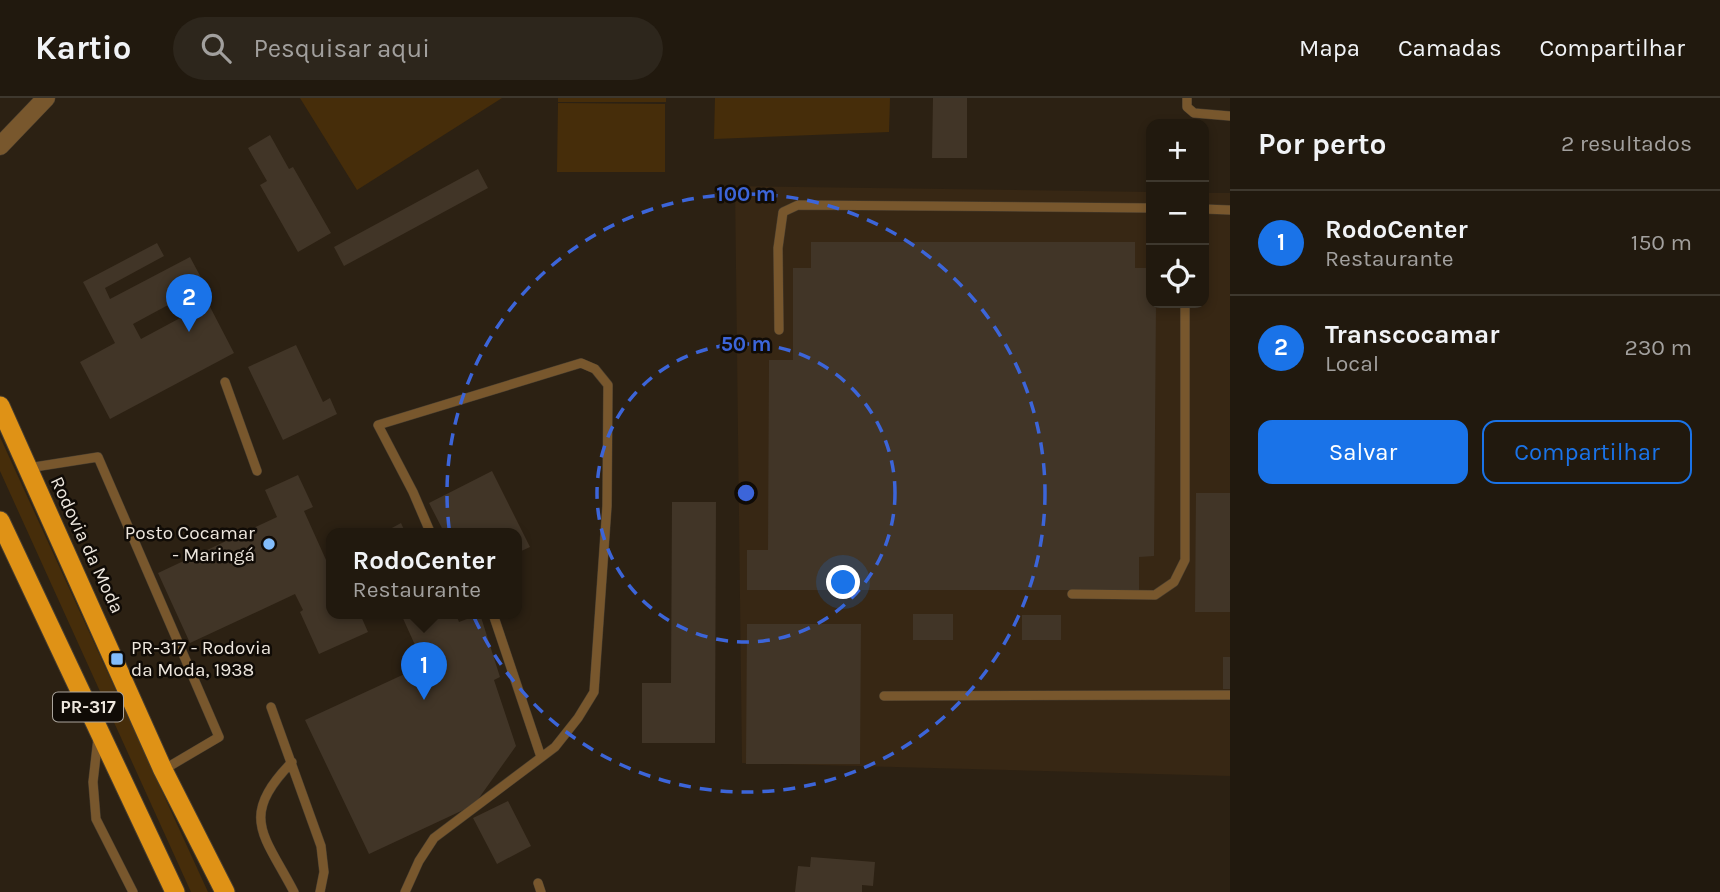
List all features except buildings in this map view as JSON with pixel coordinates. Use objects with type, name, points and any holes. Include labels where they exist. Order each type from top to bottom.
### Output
[{"type":"highway","name":"Rodovia da Moda","points":[[0,406],[163,769],[225,892]]},
{"type":"highway","name":"PR-317","points":[[0,521],[175,892]]},
{"type":"street","points":[[0,146],[46,98]]},
{"type":"lane","points":[[1186,98],[1187,107],[1194,113],[1230,116]]},
{"type":"lane","points":[[779,330],[778,248],[783,212],[797,205],[1146,208]]},
{"type":"lane","points":[[1209,209],[1230,210]]},
{"type":"lane","points":[[1072,594],[1155,595],[1174,582],[1185,560],[1185,308]]},
{"type":"lane","points":[[405,892],[419,860],[434,838],[555,747],[594,692],[607,506],[607,385],[595,369],[581,363],[379,425],[414,492],[429,528]]},
{"type":"lane","points":[[225,382],[257,471]]},
{"type":"lane","points":[[27,468],[99,457],[219,737],[163,769]]},
{"type":"lane","points":[[495,619],[541,757]]},
{"type":"lane","points":[[884,696],[1230,695]]},
{"type":"lane","points":[[271,706],[321,846],[324,872],[320,892]]},
{"type":"lane","points":[[99,729],[93,782],[96,820],[133,892]]},
{"type":"lane","points":[[292,762],[265,793],[260,827],[294,892]]},
{"type":"shaded area","points":[[300,98],[502,98],[357,190]]},
{"type":"shaded area","points":[[558,98],[666,98],[666,102],[558,102]]},
{"type":"shaded area","points":[[715,98],[890,98],[889,132],[714,139]]},
{"type":"shaded area","points":[[558,103],[665,104],[665,172],[557,172]]},
{"type":"shaded area","points":[[735,186],[1146,192],[1146,308],[1209,308],[1209,193],[1230,193],[1230,776],[742,763]]},
{"type":"shaded area","points":[[0,437],[208,892],[191,892],[0,471]]},
{"type":"place","name":"Transcocamar","points":[[189,332]]},
{"type":"place","name":"Posto Cocamar - Maringá","points":[[269,544]]},
{"type":"place","name":"PR-317 - Rodovia da Moda, 1938","points":[[117,659]]},
{"type":"place","name":"RodoCenter","points":[[424,700]]}]
